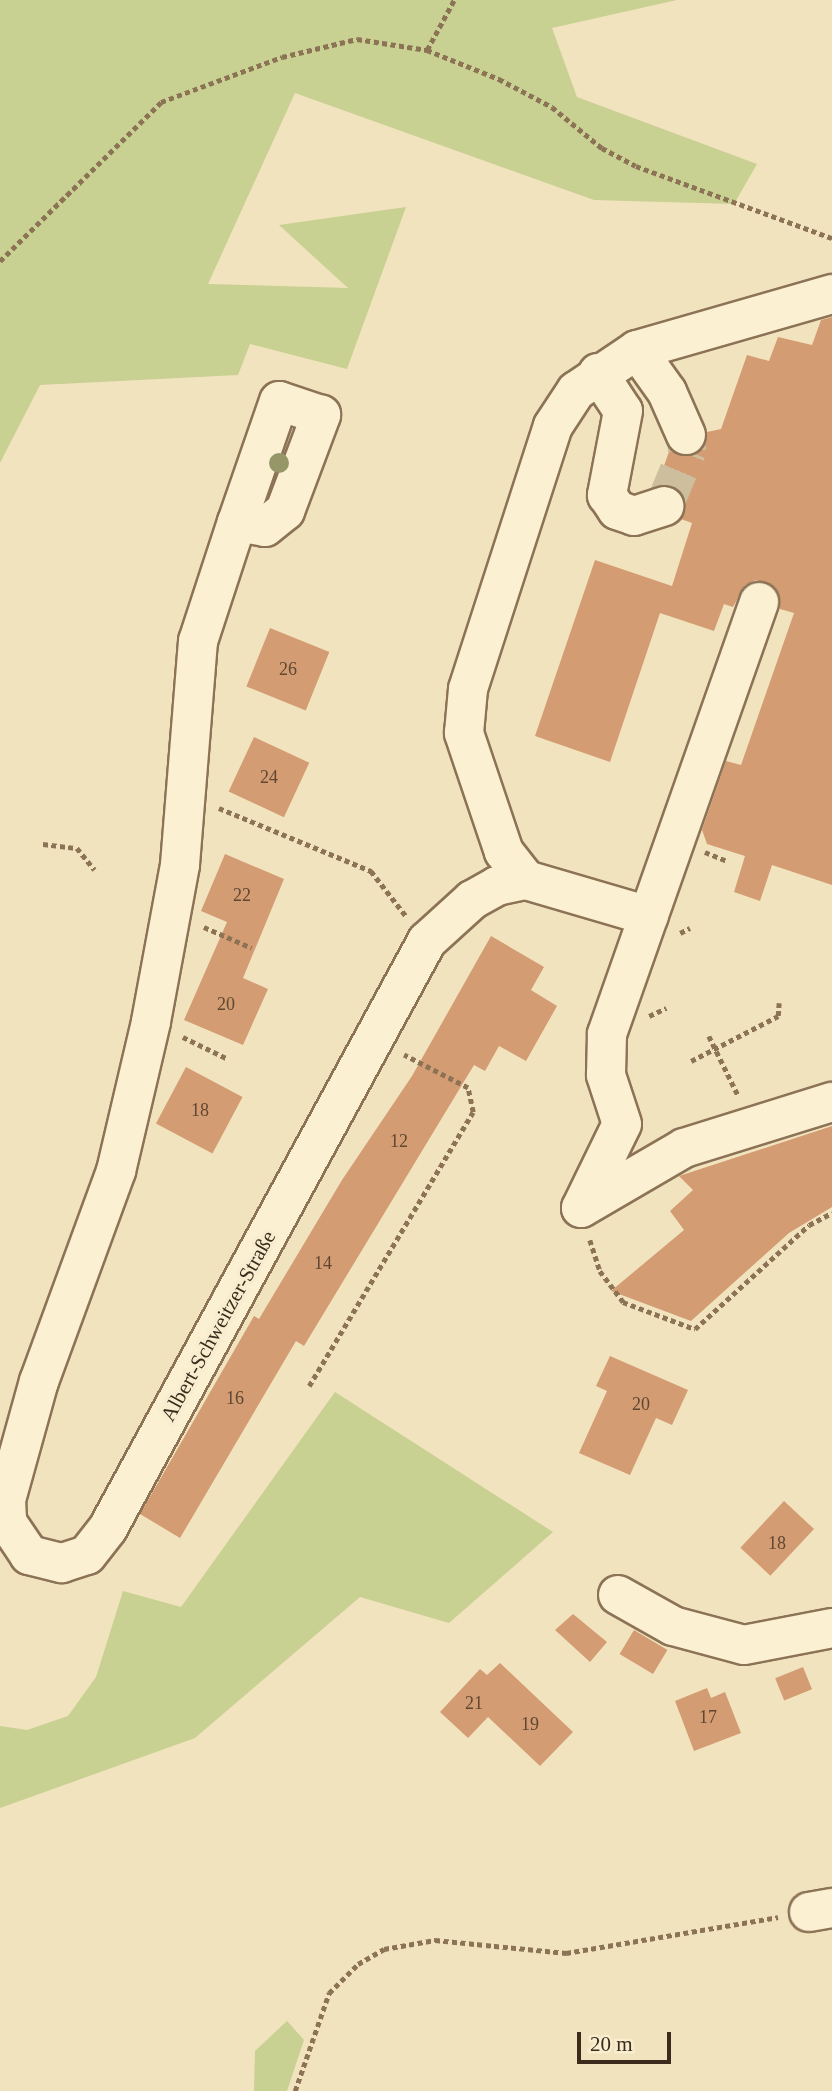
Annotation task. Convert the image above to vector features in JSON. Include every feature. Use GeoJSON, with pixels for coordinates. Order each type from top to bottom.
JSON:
{"type":"FeatureCollection","features":[{"type":"Feature","properties":{"kind":"street"},"geometry":{"type":"LineString","coordinates":[[649,916],[526,880],[504,852],[473,766],[464,733],[468,689],[553,426],[576,391],[598,373],[637,350],[832,294]]}},
{"type":"Feature","properties":{"kind":"street"},"geometry":{"type":"LineString","coordinates":[[637,350],[667,392],[686,435]]}},
{"type":"Feature","properties":{"kind":"street"},"geometry":{"type":"LineString","coordinates":[[598,373],[623,411],[607,495],[617,510],[634,516],[664,506]]}},
{"type":"Feature","properties":{"kind":"street","name":"Albert-Schweitzer-Straße"},"geometry":{"type":"LineString","coordinates":[[237,522],[198,641],[186,800],[172,913],[151,1022],[116,1171],[39,1381],[6,1500],[7,1522],[29,1555],[46,1561],[88,1555],[108,1528],[427,941],[472,900],[497,886],[526,880]]}},
{"type":"Feature","properties":{"kind":"street"},"geometry":{"type":"LineString","coordinates":[[581,1208],[622,1124],[606,1075],[607,1034],[759,602]]}},
{"type":"Feature","properties":{"kind":"street"},"geometry":{"type":"LineString","coordinates":[[581,1208],[684,1149],[832,1102]]}},
{"type":"Feature","properties":{"kind":"street"},"geometry":{"type":"LineString","coordinates":[[618,1595],[673,1626],[744,1645],[832,1628]]}},
{"type":"Feature","properties":{"kind":"path"},"geometry":{"type":"LineString","coordinates":[[427,50],[454,0]]}},
{"type":"Feature","properties":{"kind":"path"},"geometry":{"type":"LineString","coordinates":[[0,261],[161,102],[282,57],[357,39],[427,50],[552,107],[602,148],[636,166],[832,238]]}},
{"type":"Feature","properties":{"kind":"path"},"geometry":{"type":"LineString","coordinates":[[186,800],[215,806],[370,871],[427,941]]}},
{"type":"Feature","properties":{"kind":"path"},"geometry":{"type":"LineString","coordinates":[[43,844],[77,848],[95,870]]}},
{"type":"Feature","properties":{"kind":"path"},"geometry":{"type":"LineString","coordinates":[[172,913],[252,947]]}},
{"type":"Feature","properties":{"kind":"path"},"geometry":{"type":"LineString","coordinates":[[691,1061],[778,1016],[779,1003]]}},
{"type":"Feature","properties":{"kind":"path"},"geometry":{"type":"LineString","coordinates":[[151,1022],[226,1058]]}},
{"type":"Feature","properties":{"kind":"path"},"geometry":{"type":"LineString","coordinates":[[709,1036],[754,1127]]}},
{"type":"Feature","properties":{"kind":"path"},"geometry":{"type":"LineString","coordinates":[[309,1386],[473,1112],[468,1088],[375,1040]]}},
{"type":"Feature","properties":{"kind":"path"},"geometry":{"type":"LineString","coordinates":[[581,1208],[600,1271],[623,1302],[695,1329],[809,1225],[832,1213]]}},
{"type":"Feature","properties":{"kind":"path"},"geometry":{"type":"LineString","coordinates":[[295,2091],[329,1993],[358,1964],[384,1949],[435,1940],[566,1953],[820,1910]]}},
{"type":"Feature","properties":{"kind":"green space"},"geometry":{"type":"Polygon","coordinates":[[[0,0],[677,0],[552,28],[577,97],[757,164],[734,204],[594,200],[295,93],[208,284],[348,288],[279,225],[406,207],[347,369],[250,344],[238,375],[40,385],[0,463],[0,0]]]}},
{"type":"Feature","properties":{"kind":"green space"},"geometry":{"type":"Polygon","coordinates":[[[335,1392],[553,1532],[449,1623],[360,1597],[195,1738],[0,1808],[0,1726],[27,1730],[68,1716],[96,1677],[123,1591],[181,1607],[335,1392]]]}},
{"type":"Feature","properties":{"kind":"green space"},"geometry":{"type":"Polygon","coordinates":[[[287,2021],[304,2040],[287,2091],[254,2091],[255,2051],[287,2021]]]}},
{"type":"Feature","properties":{"kind":"building"},"geometry":{"type":"Polygon","coordinates":[[[832,317],[832,885],[772,865],[760,901],[734,892],[745,856],[707,844],[702,830],[726,761],[741,765],[794,613],[780,609],[775,587],[756,580],[745,585],[733,607],[724,604],[714,631],[660,613],[610,762],[535,736],[595,560],[672,586],[692,523],[681,519],[685,500],[679,490],[657,485],[670,449],[694,455],[704,447],[707,432],[721,429],[747,355],[769,361],[778,337],[812,345],[821,320],[832,317]]]}},
{"type":"Feature","properties":{"kind":"building"},"geometry":{"type":"Polygon","coordinates":[[[270,628],[329,652],[306,710],[246,686],[270,628]]]}},
{"type":"Feature","properties":{"kind":"building"},"geometry":{"type":"Polygon","coordinates":[[[254,737],[309,763],[284,817],[229,791],[254,737]]]}},
{"type":"Feature","properties":{"kind":"building"},"geometry":{"type":"Polygon","coordinates":[[[225,854],[284,879],[243,978],[268,989],[243,1045],[184,1020],[227,922],[201,911],[225,854]]]}},
{"type":"Feature","properties":{"kind":"building"},"geometry":{"type":"Polygon","coordinates":[[[491,936],[544,967],[531,990],[557,1006],[526,1061],[499,1046],[485,1071],[474,1065],[304,1346],[296,1341],[180,1538],[140,1514],[254,1316],[259,1319],[342,1180],[412,1076],[491,936]]]}},
{"type":"Feature","properties":{"kind":"building"},"geometry":{"type":"Polygon","coordinates":[[[186,1067],[243,1097],[212,1154],[156,1124],[186,1067]]]}},
{"type":"Feature","properties":{"kind":"building"},"geometry":{"type":"Polygon","coordinates":[[[832,1126],[832,1207],[789,1233],[691,1321],[611,1291],[684,1230],[670,1211],[693,1190],[679,1176],[832,1126]]]}},
{"type":"Feature","properties":{"kind":"building"},"geometry":{"type":"Polygon","coordinates":[[[610,1356],[688,1390],[672,1425],[656,1418],[630,1475],[579,1453],[607,1391],[596,1386],[610,1356]]]}},
{"type":"Feature","properties":{"kind":"building"},"geometry":{"type":"Polygon","coordinates":[[[784,1501],[814,1529],[770,1576],[740,1548],[784,1501]]]}},
{"type":"Feature","properties":{"kind":"building"},"geometry":{"type":"Polygon","coordinates":[[[573,1614],[607,1642],[590,1662],[555,1630],[573,1614]]]}},
{"type":"Feature","properties":{"kind":"building"},"geometry":{"type":"Polygon","coordinates":[[[634,1630],[667,1650],[653,1674],[620,1654],[634,1630]]]}},
{"type":"Feature","properties":{"kind":"building"},"geometry":{"type":"Polygon","coordinates":[[[500,1663],[573,1732],[540,1766],[488,1717],[468,1738],[440,1712],[480,1669],[487,1675],[500,1663]]]}},
{"type":"Feature","properties":{"kind":"building"},"geometry":{"type":"Polygon","coordinates":[[[803,1667],[812,1689],[784,1700],[775,1678],[803,1667]]]}},
{"type":"Feature","properties":{"kind":"building"},"geometry":{"type":"Polygon","coordinates":[[[707,1688],[711,1698],[725,1692],[741,1733],[694,1751],[675,1701],[707,1688]]]}},
{"type":"Feature","properties":{"kind":"tunnel"},"geometry":{"type":"LineString","coordinates":[[664,506],[687,451],[686,435]]}}]}
